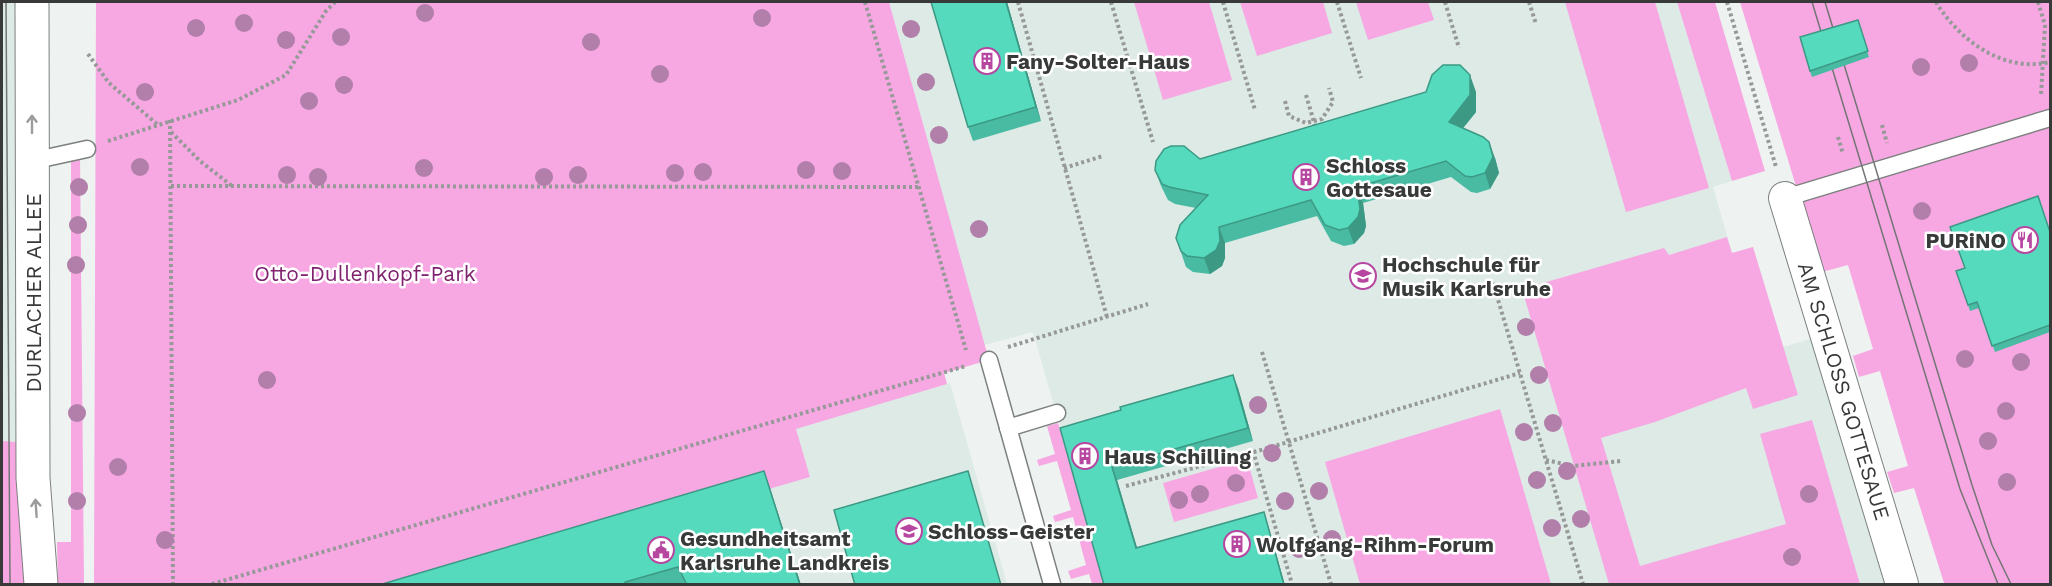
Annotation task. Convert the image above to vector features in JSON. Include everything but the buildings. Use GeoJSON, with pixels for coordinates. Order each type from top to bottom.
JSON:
{"type":"FeatureCollection","features":[{"type":"Feature","properties":{"kind":"street","name":"DURLACHER ALLEE"},"geometry":{"type":"LineString","coordinates":[[32,2],[33,478],[41,585]]}},
{"type":"Feature","properties":{"kind":"street","name":"AM SCHLOSS GOTTESAUE"},"geometry":{"type":"LineString","coordinates":[[1785,198],[1902,585]]}},
{"type":"Feature","properties":{"kind":"lane"},"geometry":{"type":"LineString","coordinates":[[1785,198],[2047,119]]}},
{"type":"Feature","properties":{"kind":"lane"},"geometry":{"type":"LineString","coordinates":[[32,161],[87,148]]}},
{"type":"Feature","properties":{"kind":"lane"},"geometry":{"type":"LineString","coordinates":[[989,360],[1052,585]]}},
{"type":"Feature","properties":{"kind":"lane"},"geometry":{"type":"LineString","coordinates":[[1008,428],[1057,413]]}},
{"type":"Feature","properties":{"kind":"path"},"geometry":{"type":"LineString","coordinates":[[87,148],[238,100],[286,75],[326,11],[335,2]]}},
{"type":"Feature","properties":{"kind":"path"},"geometry":{"type":"LineString","coordinates":[[866,2],[967,354]]}},
{"type":"Feature","properties":{"kind":"path"},"geometry":{"type":"LineString","coordinates":[[1018,2],[1107,317]]}},
{"type":"Feature","properties":{"kind":"path"},"geometry":{"type":"LineString","coordinates":[[1111,2],[1154,142]]}},
{"type":"Feature","properties":{"kind":"path"},"geometry":{"type":"LineString","coordinates":[[1223,2],[1256,110]]}},
{"type":"Feature","properties":{"kind":"path"},"geometry":{"type":"LineString","coordinates":[[1337,2],[1361,78]]}},
{"type":"Feature","properties":{"kind":"path"},"geometry":{"type":"LineString","coordinates":[[1445,2],[1459,48]]}},
{"type":"Feature","properties":{"kind":"path"},"geometry":{"type":"LineString","coordinates":[[1529,2],[1536,24]]}},
{"type":"Feature","properties":{"kind":"path"},"geometry":{"type":"LineString","coordinates":[[1727,2],[1777,168]]}},
{"type":"Feature","properties":{"kind":"path"},"geometry":{"type":"LineString","coordinates":[[1936,2],[1955,30],[1971,42],[2008,60],[2042,64],[2050,62]]}},
{"type":"Feature","properties":{"kind":"path"},"geometry":{"type":"LineString","coordinates":[[2038,2],[2045,25],[2042,64],[2047,119]]}},
{"type":"Feature","properties":{"kind":"path"},"geometry":{"type":"LineString","coordinates":[[88,54],[109,83],[158,124]]}},
{"type":"Feature","properties":{"kind":"path"},"geometry":{"type":"LineString","coordinates":[[1285,101],[1289,116],[1306,123],[1322,119],[1333,102],[1329,88]]}},
{"type":"Feature","properties":{"kind":"path"},"geometry":{"type":"LineString","coordinates":[[1306,95],[1317,131]]}},
{"type":"Feature","properties":{"kind":"path"},"geometry":{"type":"LineString","coordinates":[[170,120],[173,585]]}},
{"type":"Feature","properties":{"kind":"path"},"geometry":{"type":"LineString","coordinates":[[171,132],[200,161],[232,186]]}},
{"type":"Feature","properties":{"kind":"path"},"geometry":{"type":"LineString","coordinates":[[1064,168],[1103,156]]}},
{"type":"Feature","properties":{"kind":"path"},"geometry":{"type":"LineString","coordinates":[[171,186],[919,187]]}},
{"type":"Feature","properties":{"kind":"path"},"geometry":{"type":"LineString","coordinates":[[1493,283],[1583,585]]}},
{"type":"Feature","properties":{"kind":"path"},"geometry":{"type":"LineString","coordinates":[[1035,338],[1148,304]]}},
{"type":"Feature","properties":{"kind":"path"},"geometry":{"type":"LineString","coordinates":[[1262,352],[1331,585]]}},
{"type":"Feature","properties":{"kind":"path"},"geometry":{"type":"LineString","coordinates":[[212,585],[970,365]]}},
{"type":"Feature","properties":{"kind":"path"},"geometry":{"type":"LineString","coordinates":[[1126,486],[1288,442],[1521,373]]}},
{"type":"Feature","properties":{"kind":"path"},"geometry":{"type":"LineString","coordinates":[[1253,451],[1292,585]]}},
{"type":"Feature","properties":{"kind":"path"},"geometry":{"type":"LineString","coordinates":[[1546,460],[1573,465],[1622,461]]}},
{"type":"Feature","properties":{"kind":"shaded area"},"geometry":{"type":"Polygon","coordinates":[[[2,2],[16,2],[16,442],[2,441],[2,2]]]}},
{"type":"Feature","properties":{"kind":"shaded area","name":"Hochschule für Musik Karlsruhe"},"geometry":{"type":"Polygon","coordinates":[[[889,2],[1677,2],[1732,181],[1713,187],[1732,253],[1753,247],[1783,347],[1817,337],[1889,584],[1105,584],[1033,332],[984,345],[889,2]]]}},
{"type":"Feature","properties":{"kind":"shaded area"},"geometry":{"type":"Polygon","coordinates":[[[950,383],[1007,584],[266,584],[950,383]]]}},
{"type":"Feature","properties":{"kind":"green space","name":"Otto-Dullenkopf-Park"},"geometry":{"type":"Polygon","coordinates":[[[96,2],[889,2],[989,360],[944,373],[947,384],[796,429],[810,477],[446,584],[94,584],[96,2]]]}},
{"type":"Feature","properties":{"kind":"green space"},"geometry":{"type":"Polygon","coordinates":[[[1134,2],[1209,2],[1232,80],[1163,100],[1134,2]]]}},
{"type":"Feature","properties":{"kind":"green space"},"geometry":{"type":"Polygon","coordinates":[[[1240,2],[1323,2],[1332,33],[1257,56],[1240,2]]]}},
{"type":"Feature","properties":{"kind":"green space"},"geometry":{"type":"Polygon","coordinates":[[[1356,2],[1428,2],[1434,20],[1368,40],[1356,2]]]}},
{"type":"Feature","properties":{"kind":"green space"},"geometry":{"type":"Polygon","coordinates":[[[1565,2],[1655,2],[1709,188],[1626,212],[1565,2]]]}},
{"type":"Feature","properties":{"kind":"green space"},"geometry":{"type":"Polygon","coordinates":[[[1677,2],[1715,2],[1765,171],[1732,181],[1677,2]]]}},
{"type":"Feature","properties":{"kind":"green space"},"geometry":{"type":"Polygon","coordinates":[[[1740,2],[2050,2],[2050,584],[1941,584],[1944,583],[1914,488],[1894,493],[1887,472],[1908,466],[1880,371],[1859,377],[1853,356],[1873,349],[1848,265],[1822,272],[1740,2]]]}},
{"type":"Feature","properties":{"kind":"green space"},"geometry":{"type":"Polygon","coordinates":[[[17,122],[33,584],[2,584],[2,441],[16,442],[17,122]]]}},
{"type":"Feature","properties":{"kind":"green space"},"geometry":{"type":"Polygon","coordinates":[[[71,157],[80,158],[84,584],[58,584],[57,542],[71,542],[71,157]]]}},
{"type":"Feature","properties":{"kind":"green space"},"geometry":{"type":"Polygon","coordinates":[[[1727,237],[1732,253],[1753,247],[1798,395],[1753,409],[1746,388],[1655,422],[1601,438],[1640,566],[1786,524],[1760,434],[1812,420],[1860,584],[1609,584],[1522,289],[1664,248],[1669,255],[1727,237]]]}},
{"type":"Feature","properties":{"kind":"green space"},"geometry":{"type":"Polygon","coordinates":[[[1500,409],[1551,584],[1360,584],[1325,462],[1500,409]]]}},
{"type":"Feature","properties":{"kind":"green space"},"geometry":{"type":"Polygon","coordinates":[[[1058,423],[1105,584],[1092,584],[1089,574],[1071,579],[1068,571],[1086,565],[1073,517],[1055,522],[1053,516],[1071,510],[1057,461],[1039,466],[1037,460],[1055,454],[1047,426],[1058,423]]]}},
{"type":"Feature","properties":{"kind":"green space"},"geometry":{"type":"Polygon","coordinates":[[[1247,459],[1258,498],[1174,522],[1163,483],[1247,459]]]}},
{"type":"Feature","properties":{"kind":"tram line"},"geometry":{"type":"LineString","coordinates":[[6,2],[10,584]]}},
{"type":"Feature","properties":{"kind":"tram line"},"geometry":{"type":"LineString","coordinates":[[1812,2],[1960,489],[1998,584]]}},
{"type":"Feature","properties":{"kind":"tram line"},"geometry":{"type":"LineString","coordinates":[[1825,2],[1972,485],[1992,545],[2011,584]]}},
{"type":"Feature","properties":{"kind":"place","name":"Fany-Solter-Haus"},"geometry":{"type":"Point","coordinates":[987,61]}},
{"type":"Feature","properties":{"kind":"place","name":"Schloss Gottesaue"},"geometry":{"type":"Point","coordinates":[1306,177]}},
{"type":"Feature","properties":{"kind":"place","name":"PURiNO"},"geometry":{"type":"Point","coordinates":[2025,240]}},
{"type":"Feature","properties":{"kind":"place","name":"Hochschule für Musik Karlsruhe"},"geometry":{"type":"Point","coordinates":[1363,276]}},
{"type":"Feature","properties":{"kind":"place","name":"Haus Schilling"},"geometry":{"type":"Point","coordinates":[1085,456]}},
{"type":"Feature","properties":{"kind":"place","name":"Schloss-Geister"},"geometry":{"type":"Point","coordinates":[909,531]}},
{"type":"Feature","properties":{"kind":"place","name":"Wolfgang-Rihm-Forum"},"geometry":{"type":"Point","coordinates":[1237,544]}},
{"type":"Feature","properties":{"kind":"place","name":"Gesundheitsamt Karlsruhe Landkreis"},"geometry":{"type":"Point","coordinates":[661,550]}}]}
